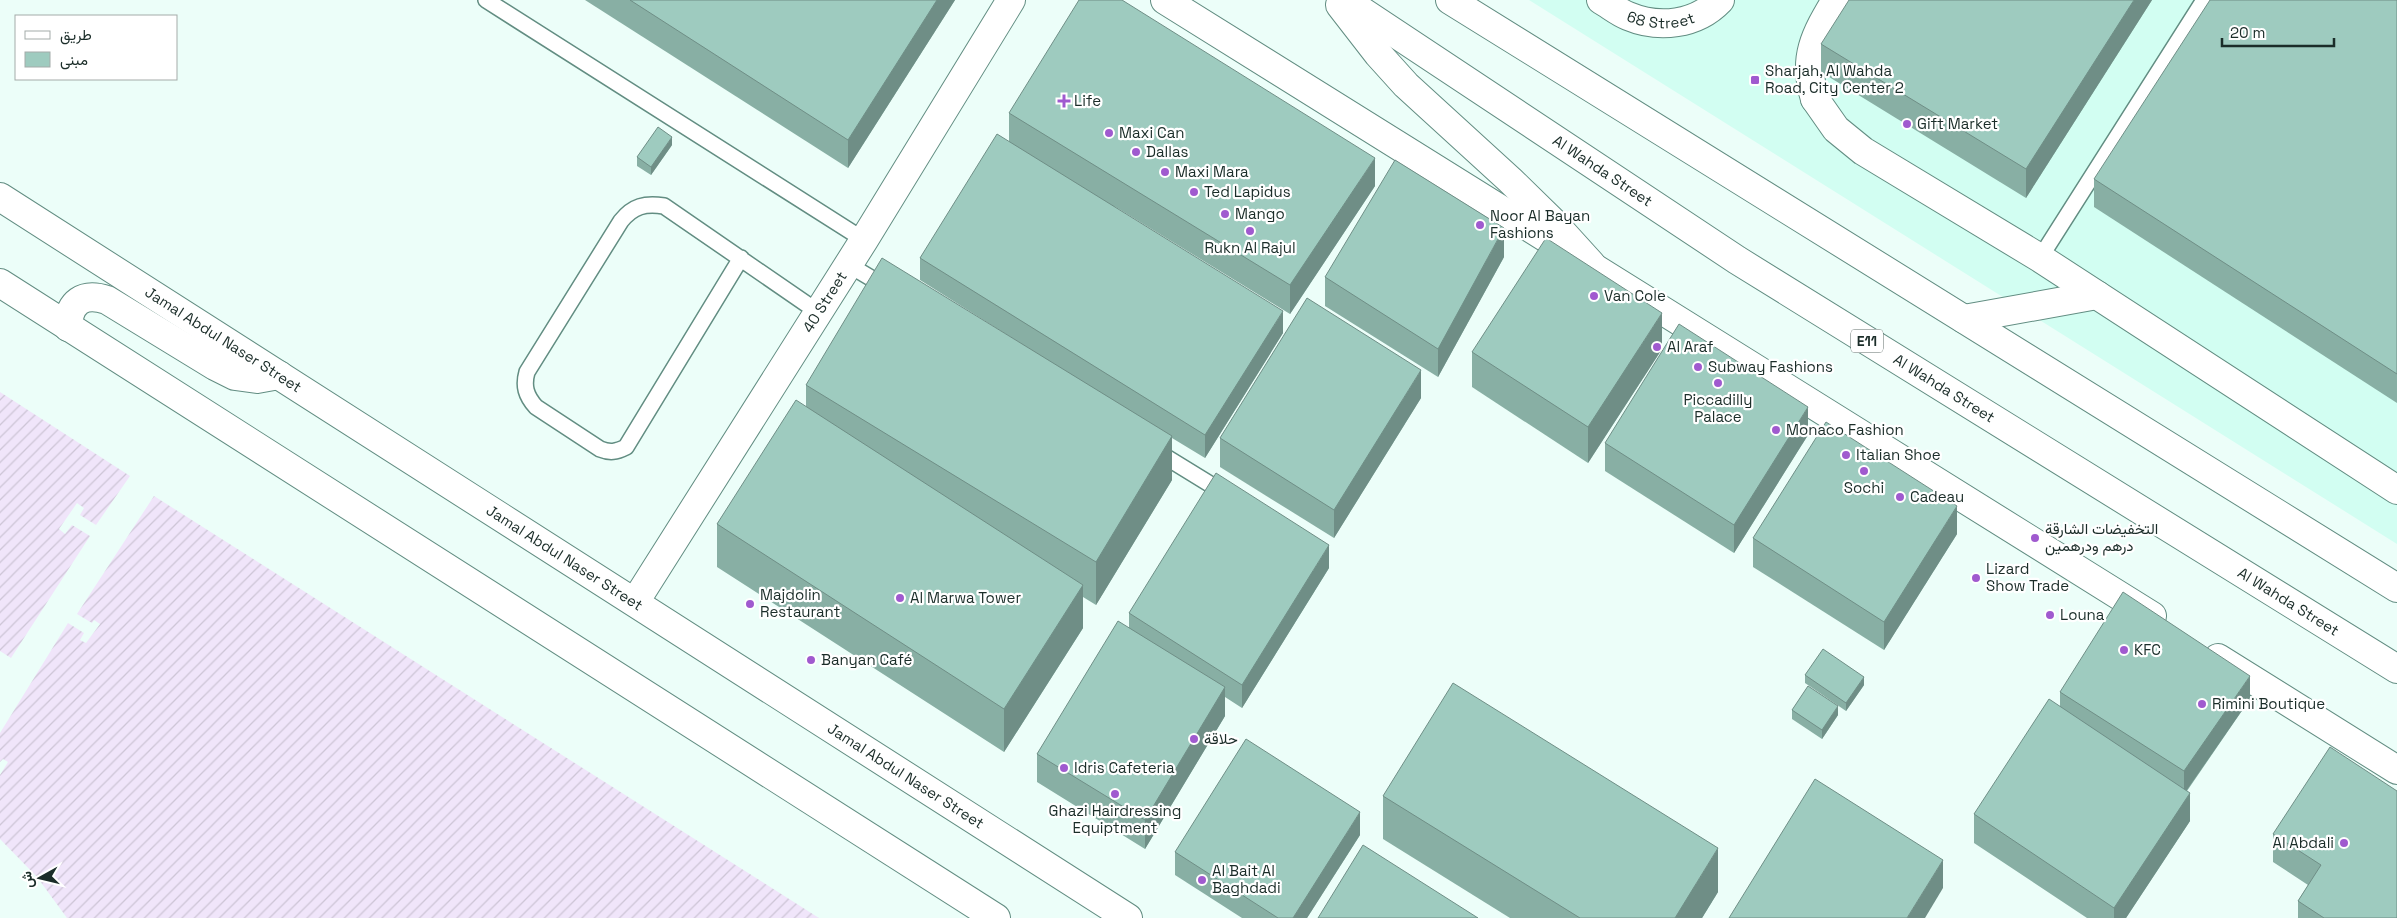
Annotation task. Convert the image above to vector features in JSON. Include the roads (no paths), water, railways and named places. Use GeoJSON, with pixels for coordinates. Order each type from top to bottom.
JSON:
{"type":"FeatureCollection","features":[{"type":"Feature","properties":{"kind":"main road","name":"40 Street"},"geometry":{"type":"LineString","coordinates":[[634,602],[849,265],[1011,0]]}},
{"type":"Feature","properties":{"kind":"main road"},"geometry":{"type":"LineString","coordinates":[[1165,0],[2172,628]]}},
{"type":"Feature","properties":{"kind":"main road"},"geometry":{"type":"LineString","coordinates":[[1336,0],[1378,54],[1406,85],[1510,180],[1552,221],[1591,264]]}},
{"type":"Feature","properties":{"kind":"main road","name":"Al Wahda Street"},"geometry":{"type":"LineString","coordinates":[[1345,0],[1737,260],[2397,669]]}},
{"type":"Feature","properties":{"kind":"main road"},"geometry":{"type":"LineString","coordinates":[[1450,0],[2397,588]]}},
{"type":"Feature","properties":{"kind":"main road","name":"68 Street"},"geometry":{"type":"LineString","coordinates":[[1601,0],[1626,16],[1648,23],[1671,24],[1694,18],[1720,0]]}},
{"type":"Feature","properties":{"kind":"main road"},"geometry":{"type":"LineString","coordinates":[[1836,0],[1822,22],[1810,55],[1809,70],[1815,99],[1836,129],[1863,151],[2040,258],[2392,482]]}},
{"type":"Feature","properties":{"kind":"main road","name":"Jamal Abdul Naser Street"},"geometry":{"type":"LineString","coordinates":[[0,197],[1128,918]]}},
{"type":"Feature","properties":{"kind":"main road"},"geometry":{"type":"LineString","coordinates":[[0,283],[996,918]]}},
{"type":"Feature","properties":{"kind":"main road"},"geometry":{"type":"LineString","coordinates":[[1964,319],[2097,295]]}},
{"type":"Feature","properties":{"kind":"main road"},"geometry":{"type":"LineString","coordinates":[[68,327],[68,315],[74,304],[84,298],[96,296],[107,300],[215,366],[235,376],[257,379],[280,375]]}},
{"type":"Feature","properties":{"kind":"main road"},"geometry":{"type":"LineString","coordinates":[[2197,644],[2397,770]]}},
{"type":"Feature","properties":{"kind":"lane"},"geometry":{"type":"LineString","coordinates":[[486,0],[864,240]]}},
{"type":"Feature","properties":{"kind":"lane"},"geometry":{"type":"LineString","coordinates":[[2040,258],[2204,0]]}},
{"type":"Feature","properties":{"kind":"lane"},"geometry":{"type":"LineString","coordinates":[[741,258],[626,448],[618,452],[608,452],[600,449],[536,407],[530,400],[524,381],[527,372],[629,212],[640,206],[652,204],[664,206],[741,258],[818,312]]}},
{"type":"Feature","properties":{"kind":"lane"},"geometry":{"type":"LineString","coordinates":[[849,265],[899,296]]}},
{"type":"Feature","properties":{"kind":"lane"},"geometry":{"type":"LineString","coordinates":[[1144,444],[1236,500]]}},
{"type":"Feature","properties":{"kind":"place","name":"Sharjah, Al Wahda Road, City Center 2"},"geometry":{"type":"Point","coordinates":[1755,80]}},
{"type":"Feature","properties":{"kind":"place","name":"Life"},"geometry":{"type":"Point","coordinates":[1064,101]}},
{"type":"Feature","properties":{"kind":"place","name":"Gift Market"},"geometry":{"type":"Point","coordinates":[1907,124]}},
{"type":"Feature","properties":{"kind":"place","name":"Maxi Can"},"geometry":{"type":"Point","coordinates":[1109,133]}},
{"type":"Feature","properties":{"kind":"place","name":"Dallas"},"geometry":{"type":"Point","coordinates":[1136,152]}},
{"type":"Feature","properties":{"kind":"place","name":"Maxi Mara"},"geometry":{"type":"Point","coordinates":[1165,172]}},
{"type":"Feature","properties":{"kind":"place","name":"Ted Lapidus"},"geometry":{"type":"Point","coordinates":[1194,192]}},
{"type":"Feature","properties":{"kind":"place","name":"Mango"},"geometry":{"type":"Point","coordinates":[1225,214]}},
{"type":"Feature","properties":{"kind":"place","name":"Noor Al Bayan Fashions"},"geometry":{"type":"Point","coordinates":[1480,225]}},
{"type":"Feature","properties":{"kind":"place","name":"Rukn Al Rajul"},"geometry":{"type":"Point","coordinates":[1250,231]}},
{"type":"Feature","properties":{"kind":"place","name":"Van Cole"},"geometry":{"type":"Point","coordinates":[1594,296]}},
{"type":"Feature","properties":{"kind":"place","name":"Al Araf"},"geometry":{"type":"Point","coordinates":[1657,347]}},
{"type":"Feature","properties":{"kind":"place","name":"Subway Fashions"},"geometry":{"type":"Point","coordinates":[1698,367]}},
{"type":"Feature","properties":{"kind":"place","name":"Piccadilly Palace"},"geometry":{"type":"Point","coordinates":[1718,383]}},
{"type":"Feature","properties":{"kind":"place","name":"Monaco Fashion"},"geometry":{"type":"Point","coordinates":[1776,430]}},
{"type":"Feature","properties":{"kind":"place","name":"Italian Shoe"},"geometry":{"type":"Point","coordinates":[1846,455]}},
{"type":"Feature","properties":{"kind":"place","name":"Sochi"},"geometry":{"type":"Point","coordinates":[1864,471]}},
{"type":"Feature","properties":{"kind":"place","name":"Cadeau"},"geometry":{"type":"Point","coordinates":[1900,497]}},
{"type":"Feature","properties":{"kind":"place","name":"التخفيضات الشارقة درهم ودرهمين"},"geometry":{"type":"Point","coordinates":[2035,538]}},
{"type":"Feature","properties":{"kind":"place","name":"Lizard Show Trade"},"geometry":{"type":"Point","coordinates":[1976,578]}},
{"type":"Feature","properties":{"kind":"place","name":"Al Marwa Tower"},"geometry":{"type":"Point","coordinates":[900,598]}},
{"type":"Feature","properties":{"kind":"place","name":"Majdolin Restaurant"},"geometry":{"type":"Point","coordinates":[750,604]}},
{"type":"Feature","properties":{"kind":"place","name":"Louna"},"geometry":{"type":"Point","coordinates":[2050,615]}},
{"type":"Feature","properties":{"kind":"place","name":"KFC"},"geometry":{"type":"Point","coordinates":[2124,650]}},
{"type":"Feature","properties":{"kind":"place","name":"Banyan Café"},"geometry":{"type":"Point","coordinates":[811,660]}},
{"type":"Feature","properties":{"kind":"place","name":"Rimini Boutique"},"geometry":{"type":"Point","coordinates":[2202,704]}},
{"type":"Feature","properties":{"kind":"place","name":"حلاقة"},"geometry":{"type":"Point","coordinates":[1194,739]}},
{"type":"Feature","properties":{"kind":"place","name":"Idris Cafeteria"},"geometry":{"type":"Point","coordinates":[1064,768]}},
{"type":"Feature","properties":{"kind":"place","name":"Ghazi Hairdressing Equiptment"},"geometry":{"type":"Point","coordinates":[1115,794]}},
{"type":"Feature","properties":{"kind":"place","name":"Al Abdali"},"geometry":{"type":"Point","coordinates":[2344,843]}},
{"type":"Feature","properties":{"kind":"place","name":"Al Bait Al Baghdadi"},"geometry":{"type":"Point","coordinates":[1202,880]}}]}
